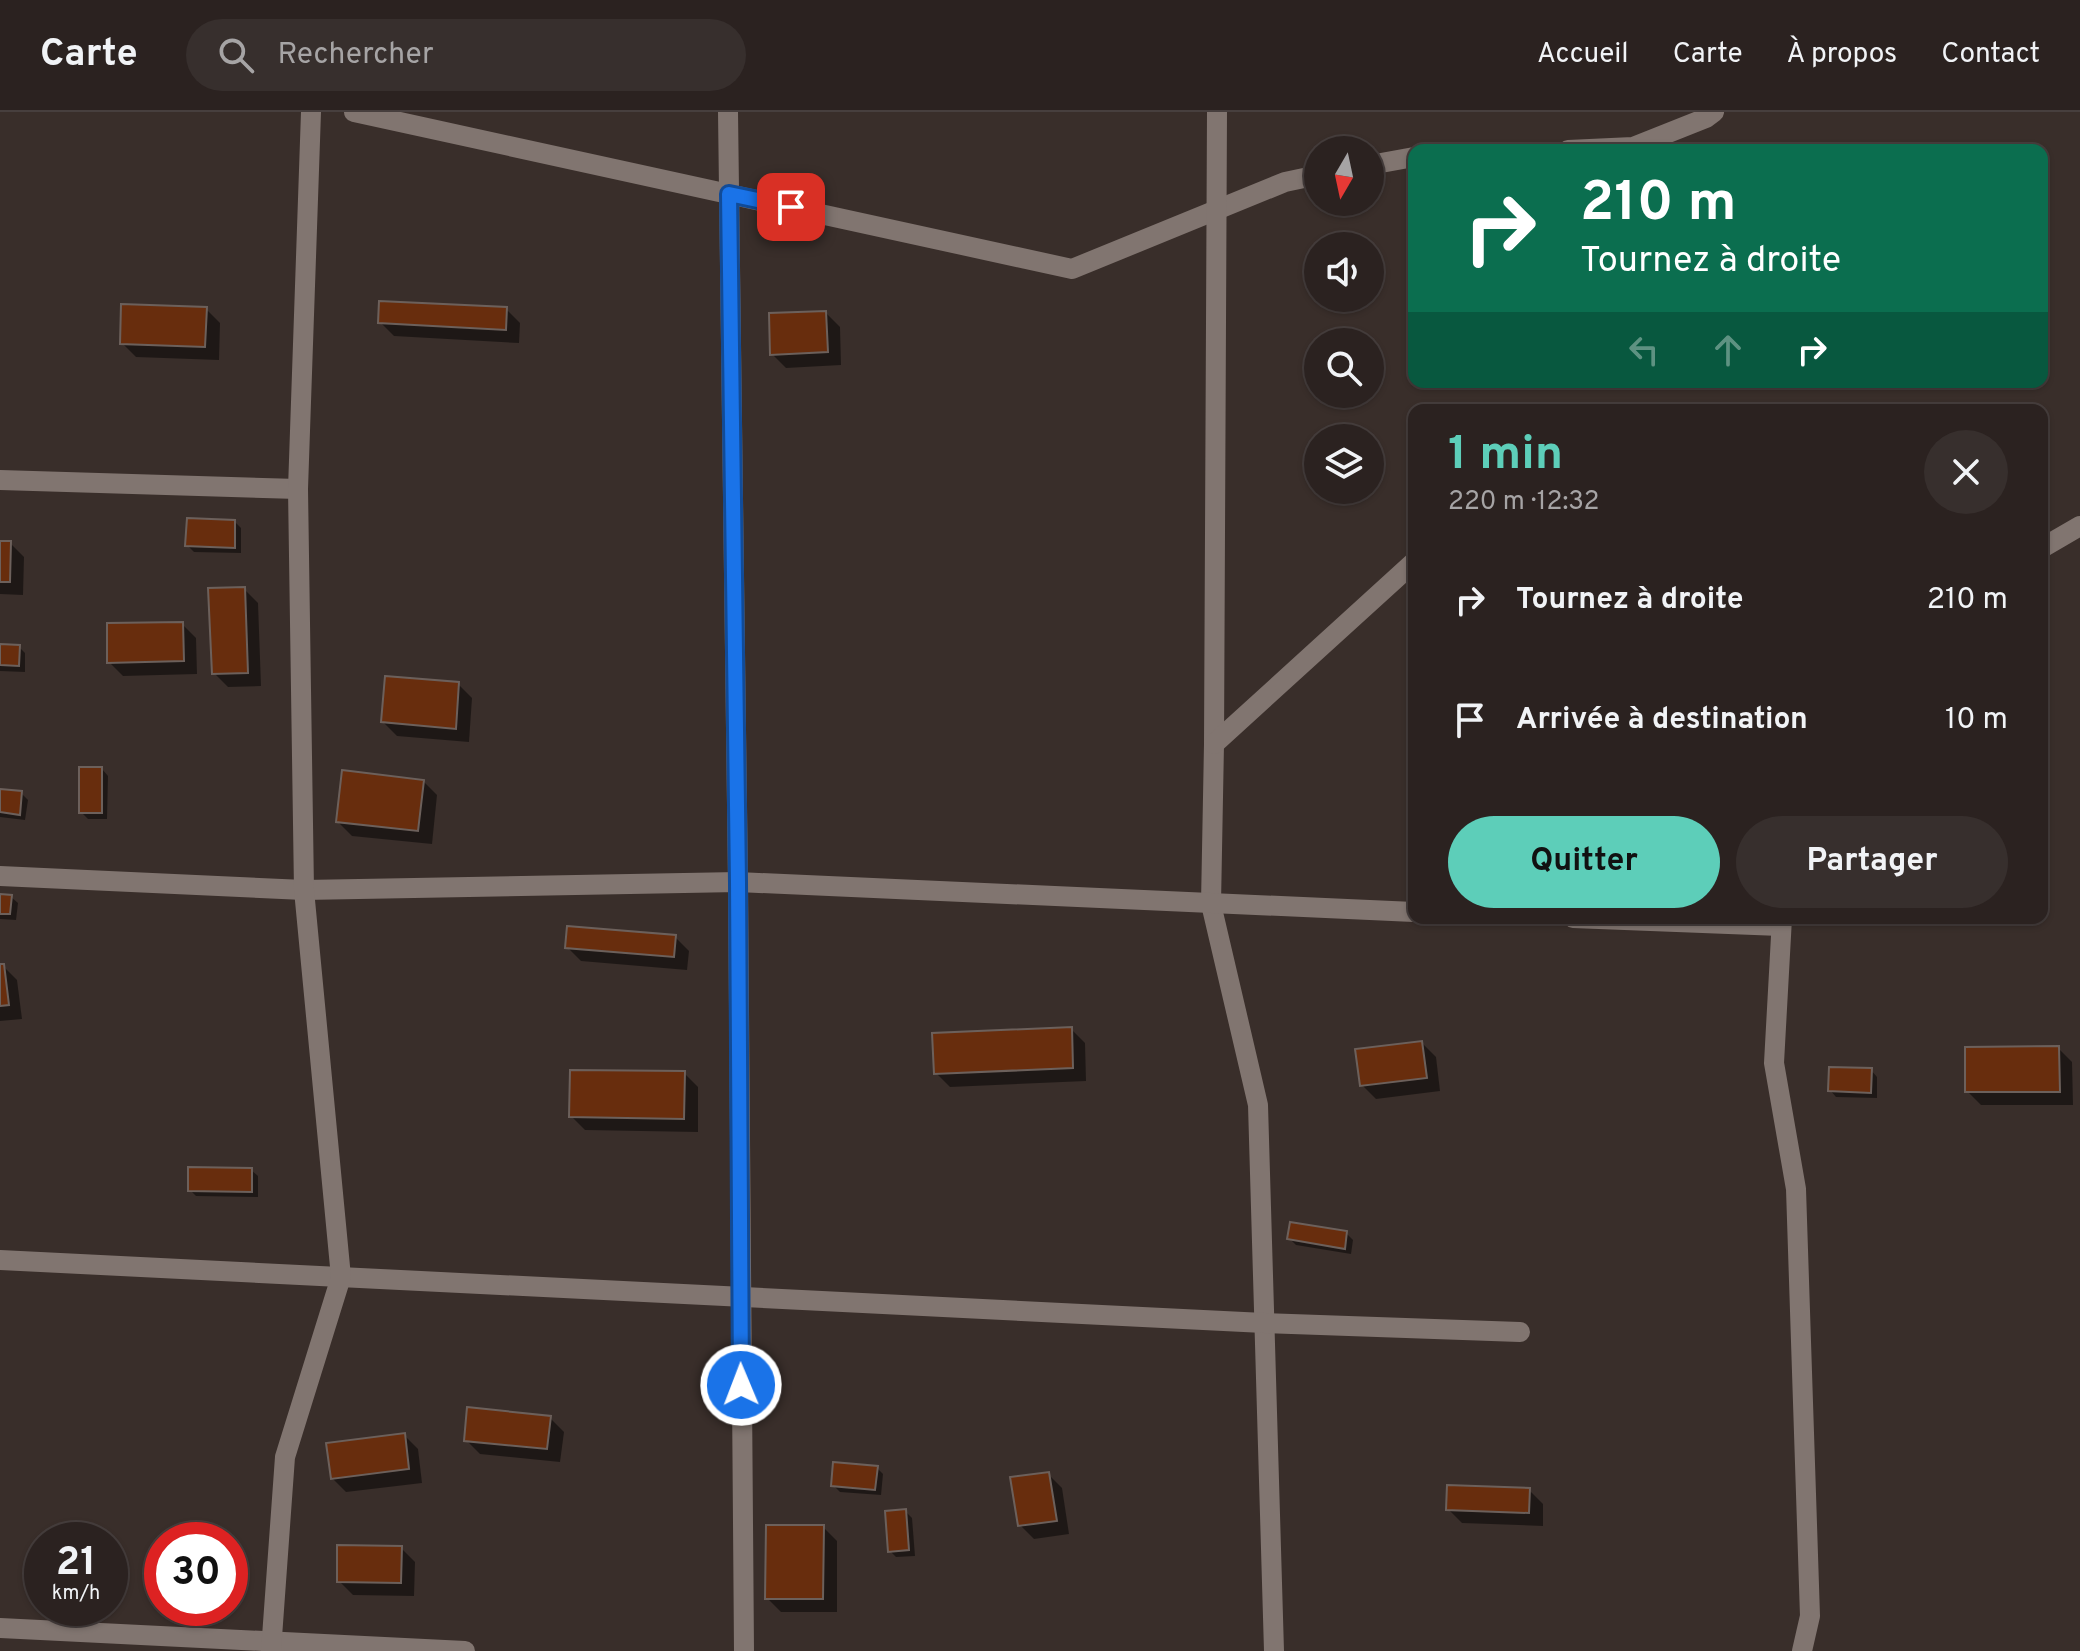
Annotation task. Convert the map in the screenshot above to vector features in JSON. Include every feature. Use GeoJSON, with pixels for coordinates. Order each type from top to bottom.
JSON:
{"type":"FeatureCollection","features":[{"type":"Feature","properties":{"kind":"street"},"geometry":{"type":"LineString","coordinates":[[271,1646],[285,1457],[341,1277],[304,890],[298,489],[311,112]]}},
{"type":"Feature","properties":{"kind":"street"},"geometry":{"type":"LineString","coordinates":[[354,112],[1072,269],[1285,182],[1304,178]]}},
{"type":"Feature","properties":{"kind":"street"},"geometry":{"type":"LineString","coordinates":[[728,112],[744,1651]]}},
{"type":"Feature","properties":{"kind":"street"},"geometry":{"type":"LineString","coordinates":[[1217,112],[1211,904],[1258,1105],[1274,1651]]}},
{"type":"Feature","properties":{"kind":"street"},"geometry":{"type":"LineString","coordinates":[[1641,144],[1714,112]]}},
{"type":"Feature","properties":{"kind":"street"},"geometry":{"type":"LineString","coordinates":[[1384,162],[1408,158]]}},
{"type":"Feature","properties":{"kind":"street"},"geometry":{"type":"LineString","coordinates":[[0,480],[298,489]]}},
{"type":"Feature","properties":{"kind":"street"},"geometry":{"type":"LineString","coordinates":[[2048,545],[2080,526]]}},
{"type":"Feature","properties":{"kind":"street"},"geometry":{"type":"LineString","coordinates":[[1214,744],[1408,567]]}},
{"type":"Feature","properties":{"kind":"street"},"geometry":{"type":"LineString","coordinates":[[0,876],[304,890],[738,882],[1408,912]]}},
{"type":"Feature","properties":{"kind":"street"},"geometry":{"type":"LineString","coordinates":[[1782,924],[1774,1063],[1796,1189],[1810,1616],[1802,1651]]}},
{"type":"Feature","properties":{"kind":"street"},"geometry":{"type":"LineString","coordinates":[[0,1260],[1264,1323],[1520,1332]]}},
{"type":"Feature","properties":{"kind":"street"},"geometry":{"type":"LineString","coordinates":[[0,1628],[271,1646],[465,1651]]}},
{"type":"Feature","properties":{"kind":"building"},"geometry":{"type":"Polygon","coordinates":[[[379,301],[507,307],[506,330],[378,323],[379,301]]]}},
{"type":"Feature","properties":{"kind":"building"},"geometry":{"type":"Polygon","coordinates":[[[121,304],[207,307],[205,347],[120,344],[121,304]]]}},
{"type":"Feature","properties":{"kind":"building"},"geometry":{"type":"Polygon","coordinates":[[[826,311],[828,352],[770,355],[769,313],[826,311]]]}},
{"type":"Feature","properties":{"kind":"building"},"geometry":{"type":"Polygon","coordinates":[[[187,518],[235,520],[235,548],[185,546],[187,518]]]}},
{"type":"Feature","properties":{"kind":"building"},"geometry":{"type":"Polygon","coordinates":[[[0,541],[11,541],[10,582],[0,582],[0,541]]]}},
{"type":"Feature","properties":{"kind":"building"},"geometry":{"type":"Polygon","coordinates":[[[245,587],[248,673],[212,674],[208,588],[245,587]]]}},
{"type":"Feature","properties":{"kind":"building"},"geometry":{"type":"Polygon","coordinates":[[[183,622],[184,661],[107,663],[107,623],[183,622]]]}},
{"type":"Feature","properties":{"kind":"building"},"geometry":{"type":"Polygon","coordinates":[[[0,644],[20,645],[19,666],[0,665],[0,644]]]}},
{"type":"Feature","properties":{"kind":"building"},"geometry":{"type":"Polygon","coordinates":[[[385,676],[459,682],[456,729],[381,722],[385,676]]]}},
{"type":"Feature","properties":{"kind":"building"},"geometry":{"type":"Polygon","coordinates":[[[79,767],[102,767],[102,813],[79,813],[79,767]]]}},
{"type":"Feature","properties":{"kind":"building"},"geometry":{"type":"Polygon","coordinates":[[[342,770],[424,780],[418,831],[336,822],[342,770]]]}},
{"type":"Feature","properties":{"kind":"building"},"geometry":{"type":"Polygon","coordinates":[[[0,789],[22,791],[20,815],[0,812],[0,789]]]}},
{"type":"Feature","properties":{"kind":"building"},"geometry":{"type":"Polygon","coordinates":[[[0,894],[12,895],[10,914],[0,914],[0,894]]]}},
{"type":"Feature","properties":{"kind":"building"},"geometry":{"type":"Polygon","coordinates":[[[567,926],[676,935],[674,957],[565,948],[567,926]]]}},
{"type":"Feature","properties":{"kind":"building"},"geometry":{"type":"Polygon","coordinates":[[[0,964],[4,964],[9,1005],[0,1006],[0,964]]]}},
{"type":"Feature","properties":{"kind":"building"},"geometry":{"type":"Polygon","coordinates":[[[1072,1027],[1073,1068],[934,1074],[932,1033],[1072,1027]]]}},
{"type":"Feature","properties":{"kind":"building"},"geometry":{"type":"Polygon","coordinates":[[[1422,1041],[1427,1078],[1360,1086],[1355,1049],[1422,1041]]]}},
{"type":"Feature","properties":{"kind":"building"},"geometry":{"type":"Polygon","coordinates":[[[2059,1046],[2060,1092],[1965,1092],[1965,1047],[2059,1046]]]}},
{"type":"Feature","properties":{"kind":"building"},"geometry":{"type":"Polygon","coordinates":[[[1829,1067],[1872,1068],[1871,1093],[1828,1091],[1829,1067]]]}},
{"type":"Feature","properties":{"kind":"building"},"geometry":{"type":"Polygon","coordinates":[[[570,1070],[685,1071],[684,1119],[569,1117],[570,1070]]]}},
{"type":"Feature","properties":{"kind":"building"},"geometry":{"type":"Polygon","coordinates":[[[188,1167],[252,1168],[252,1192],[188,1191],[188,1167]]]}},
{"type":"Feature","properties":{"kind":"building"},"geometry":{"type":"Polygon","coordinates":[[[1290,1222],[1347,1231],[1345,1249],[1287,1239],[1290,1222]]]}},
{"type":"Feature","properties":{"kind":"building"},"geometry":{"type":"Polygon","coordinates":[[[467,1407],[551,1416],[547,1449],[464,1441],[467,1407]]]}},
{"type":"Feature","properties":{"kind":"building"},"geometry":{"type":"Polygon","coordinates":[[[405,1433],[409,1469],[331,1479],[326,1443],[405,1433]]]}},
{"type":"Feature","properties":{"kind":"building"},"geometry":{"type":"Polygon","coordinates":[[[833,1462],[878,1466],[875,1490],[831,1486],[833,1462]]]}},
{"type":"Feature","properties":{"kind":"building"},"geometry":{"type":"Polygon","coordinates":[[[1049,1472],[1057,1521],[1018,1526],[1010,1477],[1049,1472]]]}},
{"type":"Feature","properties":{"kind":"building"},"geometry":{"type":"Polygon","coordinates":[[[1447,1485],[1530,1488],[1529,1513],[1446,1510],[1447,1485]]]}},
{"type":"Feature","properties":{"kind":"building"},"geometry":{"type":"Polygon","coordinates":[[[906,1509],[909,1550],[888,1552],[885,1511],[906,1509]]]}},
{"type":"Feature","properties":{"kind":"building"},"geometry":{"type":"Polygon","coordinates":[[[766,1525],[824,1525],[823,1599],[765,1599],[766,1525]]]}},
{"type":"Feature","properties":{"kind":"building"},"geometry":{"type":"Polygon","coordinates":[[[337,1545],[402,1546],[401,1583],[337,1582],[337,1545]]]}},
{"type":"Feature","properties":{"kind":"route"},"geometry":{"type":"LineString","coordinates":[[741,1385],[729,194],[791,207]]}}]}
